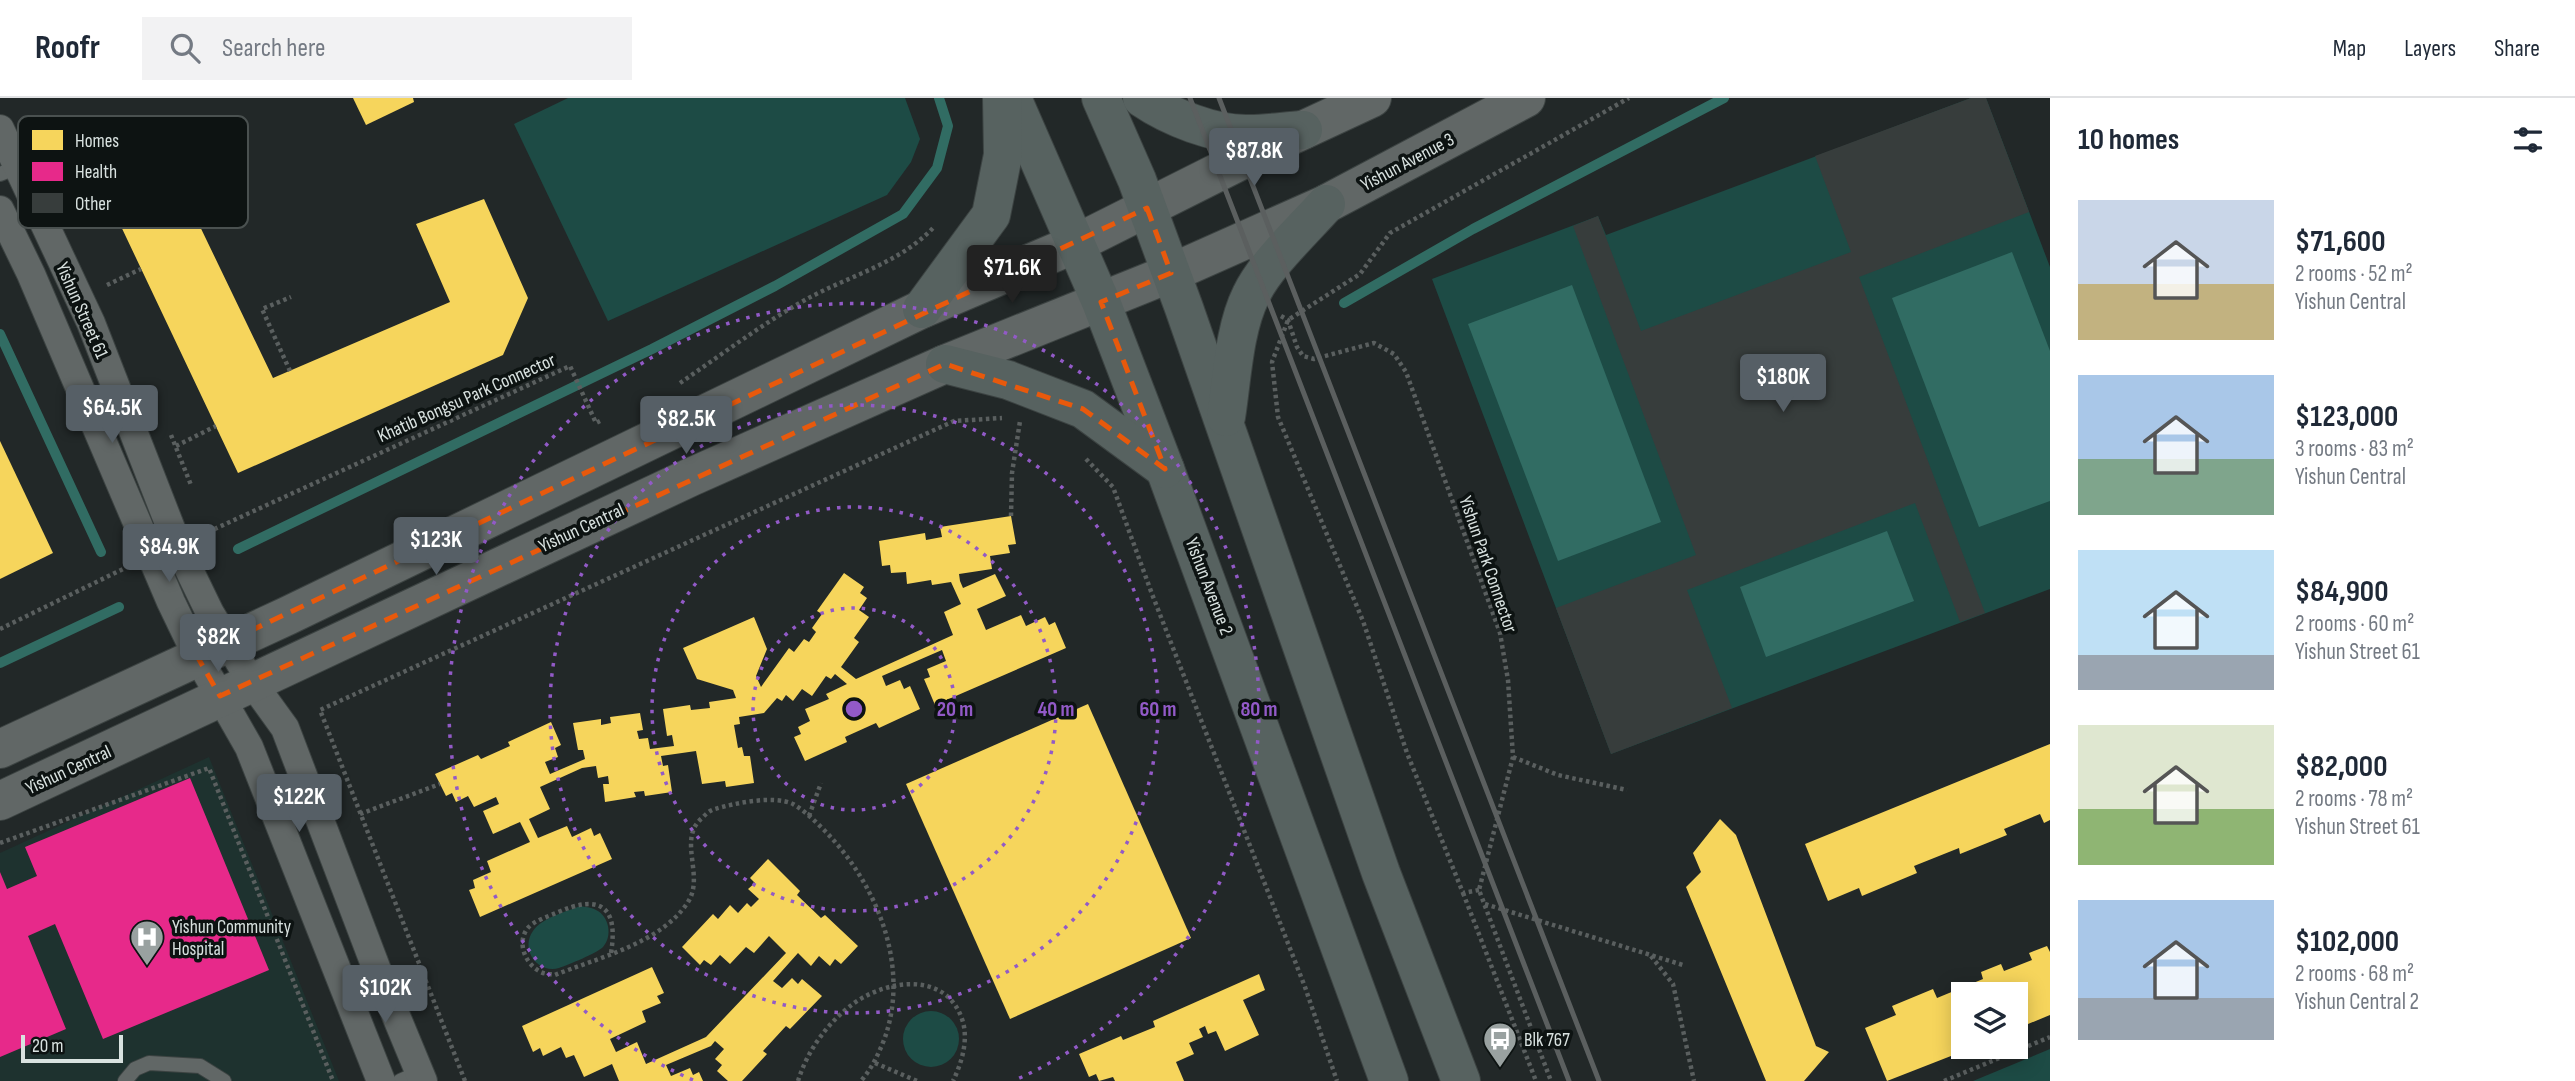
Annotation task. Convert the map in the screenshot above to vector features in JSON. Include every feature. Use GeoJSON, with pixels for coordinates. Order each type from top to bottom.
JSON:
{"type":"FeatureCollection","features":[{"type":"Feature","properties":{"kind":"main road"},"geometry":{"type":"LineString","coordinates":[[922,309],[991,215],[1003,155],[1002,98]]}},
{"type":"Feature","properties":{"kind":"main road","name":"Yishun Avenue 2"},"geometry":{"type":"LineString","coordinates":[[1012,98],[1101,302],[1165,468],[1389,1081]]}},
{"type":"Feature","properties":{"kind":"main road"},"geometry":{"type":"LineString","coordinates":[[1101,98],[1137,180],[1225,420],[1377,860],[1461,1081]]}},
{"type":"Feature","properties":{"kind":"main road"},"geometry":{"type":"LineString","coordinates":[[1142,98],[1161,111],[1192,124],[1246,134],[1303,130]]}},
{"type":"Feature","properties":{"kind":"main road"},"geometry":{"type":"LineString","coordinates":[[0,749],[336,592],[922,309],[1075,244],[1372,98]]}},
{"type":"Feature","properties":{"kind":"main road","name":"Yishun Avenue 3"},"geometry":{"type":"LineString","coordinates":[[1171,273],[1326,204],[1526,98]]}},
{"type":"Feature","properties":{"kind":"main road"},"geometry":{"type":"LineString","coordinates":[[1225,420],[1239,335],[1250,297],[1261,278],[1326,204]]}},
{"type":"Feature","properties":{"kind":"main road","name":"Yishun Central"},"geometry":{"type":"LineString","coordinates":[[0,801],[612,513],[945,364],[1171,273]]}},
{"type":"Feature","properties":{"kind":"main road"},"geometry":{"type":"LineString","coordinates":[[945,364],[1008,380],[1083,409],[1165,468]]}},
{"type":"Feature","properties":{"kind":"street","name":"Yishun Street 61"},"geometry":{"type":"LineString","coordinates":[[0,130],[9,171],[18,188]]}},
{"type":"Feature","properties":{"kind":"street","name":"Yishun Street 61"},"geometry":{"type":"LineString","coordinates":[[0,210],[167,556],[203,598],[212,649]]}},
{"type":"Feature","properties":{"kind":"street","name":"Yishun Street 61"},"geometry":{"type":"LineString","coordinates":[[40,228],[91,323],[167,556],[171,602],[212,649],[236,689]]}},
{"type":"Feature","properties":{"kind":"street"},"geometry":{"type":"LineString","coordinates":[[236,689],[285,728],[377,970],[414,1078]]}},
{"type":"Feature","properties":{"kind":"street"},"geometry":{"type":"LineString","coordinates":[[236,689],[249,747],[381,1081]]}},
{"type":"Feature","properties":{"kind":"lane"},"geometry":{"type":"LineString","coordinates":[[125,1081],[135,1069],[149,1063],[200,1066],[224,1081]]}},
{"type":"Feature","properties":{"kind":"lane"},"geometry":{"type":"LineString","coordinates":[[200,1066],[204,1081]]}},
{"type":"Feature","properties":{"kind":"path"},"geometry":{"type":"LineString","coordinates":[[1536,1081],[1407,753],[1363,621],[1278,417],[1272,362],[1288,320],[1360,274],[1390,233],[1629,98]]}},
{"type":"Feature","properties":{"kind":"path"},"geometry":{"type":"LineString","coordinates":[[673,388],[804,300],[903,253],[919,243],[939,222]]}},
{"type":"Feature","properties":{"kind":"path"},"geometry":{"type":"LineString","coordinates":[[97,289],[141,269]]}},
{"type":"Feature","properties":{"kind":"path"},"geometry":{"type":"LineString","coordinates":[[290,371],[262,309],[291,298]]}},
{"type":"Feature","properties":{"kind":"path","name":"Yishun Park Connector"},"geometry":{"type":"LineString","coordinates":[[1288,320],[1303,356],[1314,359],[1374,343],[1394,354],[1406,372],[1500,633],[1508,680],[1513,757],[1479,890]]}},
{"type":"Feature","properties":{"kind":"path","name":"Khatib Bongsu Park Connector"},"geometry":{"type":"LineString","coordinates":[[213,542],[207,531],[570,366],[596,423],[607,418]]}},
{"type":"Feature","properties":{"kind":"path"},"geometry":{"type":"LineString","coordinates":[[465,1081],[320,710],[954,421],[1002,418],[1030,423]]}},
{"type":"Feature","properties":{"kind":"path"},"geometry":{"type":"LineString","coordinates":[[1012,516],[1013,473],[1020,421]]}},
{"type":"Feature","properties":{"kind":"path"},"geometry":{"type":"LineString","coordinates":[[176,446],[216,426]]}},
{"type":"Feature","properties":{"kind":"path"},"geometry":{"type":"LineString","coordinates":[[1077,451],[1113,487],[1305,987],[1337,1081]]}},
{"type":"Feature","properties":{"kind":"path"},"geometry":{"type":"LineString","coordinates":[[0,629],[124,568]]}},
{"type":"Feature","properties":{"kind":"path"},"geometry":{"type":"LineString","coordinates":[[1513,757],[1558,775],[1627,790]]}},
{"type":"Feature","properties":{"kind":"path"},"geometry":{"type":"LineString","coordinates":[[0,843],[209,768],[333,1081]]}},
{"type":"Feature","properties":{"kind":"path"},"geometry":{"type":"LineString","coordinates":[[809,816],[821,783]]}},
{"type":"Feature","properties":{"kind":"path"},"geometry":{"type":"LineString","coordinates":[[360,814],[440,784]]}},
{"type":"Feature","properties":{"kind":"path"},"geometry":{"type":"LineString","coordinates":[[611,953],[612,922],[605,909],[593,902],[577,903],[538,921],[527,929],[521,946],[526,959],[539,971],[555,975],[611,953],[650,937],[666,926],[688,902],[695,880],[690,840],[695,824],[712,809],[774,799],[792,804],[809,816],[859,874],[878,911],[892,964],[893,1006],[875,1063],[861,1081]]}},
{"type":"Feature","properties":{"kind":"path"},"geometry":{"type":"LineString","coordinates":[[1463,893],[1479,890],[1551,1081]]}},
{"type":"Feature","properties":{"kind":"path"},"geometry":{"type":"LineString","coordinates":[[1484,904],[1683,965]]}},
{"type":"Feature","properties":{"kind":"path"},"geometry":{"type":"LineString","coordinates":[[1650,955],[1673,984],[1694,1081]]}},
{"type":"Feature","properties":{"kind":"path"},"geometry":{"type":"LineString","coordinates":[[798,1081],[803,1064],[816,1042],[850,1005],[893,985],[920,983],[949,995],[959,1010],[965,1044],[953,1081]]}},
{"type":"Feature","properties":{"kind":"path"},"geometry":{"type":"LineString","coordinates":[[1944,1081],[2050,1037]]}},
{"type":"Feature","properties":{"kind":"path"},"geometry":{"type":"LineString","coordinates":[[875,1063],[918,1081]]}},
{"type":"Feature","properties":{"kind":"highlighted area"},"geometry":{"type":"Polygon","coordinates":[[[1147,208],[1171,273],[1101,302],[1165,469],[1083,409],[945,364],[220,696],[197,656],[287,616],[1147,208]]]}},
{"type":"Feature","properties":{"kind":"shaded area"},"geometry":{"type":"Polygon","coordinates":[[[568,98],[905,98],[920,139],[911,162],[887,195],[608,321],[514,124],[568,98]]]}},
{"type":"Feature","properties":{"kind":"shaded area"},"geometry":{"type":"Polygon","coordinates":[[[1971,98],[1986,98],[2050,267],[2050,589],[1611,754],[1432,279],[1598,216],[1606,235],[1971,98]]]}},
{"type":"Feature","properties":{"kind":"shaded area"},"geometry":{"type":"Polygon","coordinates":[[[2012,252],[2050,351],[2050,501],[1979,527],[1892,298],[2012,252]]]}},
{"type":"Feature","properties":{"kind":"shaded area"},"geometry":{"type":"Polygon","coordinates":[[[1572,285],[1661,522],[1558,561],[1468,324],[1572,285]]]}},
{"type":"Feature","properties":{"kind":"shaded area"},"geometry":{"type":"Polygon","coordinates":[[[1887,531],[1914,601],[1766,657],[1740,587],[1887,531]]]}},
{"type":"Feature","properties":{"kind":"shaded area","name":"Yishun Community Hospital"},"geometry":{"type":"Polygon","coordinates":[[[209,757],[339,1081],[0,1081],[0,853],[209,757]]]}},
{"type":"Feature","properties":{"kind":"shaded area"},"geometry":{"type":"Polygon","coordinates":[[[580,906],[594,909],[607,921],[609,932],[603,947],[559,968],[551,969],[538,964],[528,945],[533,931],[548,919],[580,906]]]}},
{"type":"Feature","properties":{"kind":"shaded area"},"geometry":{"type":"Polygon","coordinates":[[[925,1011],[937,1011],[947,1015],[955,1023],[959,1039],[955,1055],[947,1063],[937,1067],[925,1067],[915,1063],[907,1055],[903,1045],[903,1033],[907,1023],[915,1015],[925,1011]]]}},
{"type":"Feature","properties":{"kind":"shaded area"},"geometry":{"type":"Polygon","coordinates":[[[2050,1049],[2050,1081],[1973,1081],[2028,1059],[2050,1049]]]}},
{"type":"Feature","properties":{"kind":"building: Homes"},"geometry":{"type":"Polygon","coordinates":[[[353,98],[413,98],[414,102],[366,125],[353,98]]]}},
{"type":"Feature","properties":{"kind":"building: Homes"},"geometry":{"type":"Polygon","coordinates":[[[484,199],[528,298],[503,355],[238,473],[122,228],[201,228],[273,378],[450,302],[416,224],[484,199]]]}},
{"type":"Feature","properties":{"kind":"building: Homes"},"geometry":{"type":"Polygon","coordinates":[[[0,441],[53,553],[0,579],[0,441]]]}},
{"type":"Feature","properties":{"kind":"building: Homes"},"geometry":{"type":"Polygon","coordinates":[[[1011,516],[1016,544],[1008,545],[1010,553],[990,556],[992,569],[959,574],[960,581],[963,588],[995,574],[1006,596],[977,609],[986,630],[1021,615],[1026,626],[1045,617],[1049,625],[1055,622],[1066,648],[935,705],[924,679],[930,677],[927,669],[946,661],[942,650],[882,676],[886,686],[900,680],[904,689],[910,686],[920,709],[879,728],[876,723],[845,737],[847,742],[805,761],[794,737],[801,734],[798,727],[810,721],[805,709],[829,699],[826,694],[847,684],[835,674],[831,679],[826,676],[812,696],[802,689],[793,701],[786,695],[782,701],[777,698],[764,713],[739,717],[740,724],[734,725],[738,748],[742,747],[744,756],[750,756],[754,783],[726,787],[725,781],[702,784],[696,751],[661,756],[663,766],[668,765],[672,792],[645,796],[644,791],[634,792],[636,797],[605,802],[603,784],[609,784],[608,776],[598,778],[596,766],[582,768],[540,787],[550,809],[529,819],[538,838],[567,826],[572,837],[591,828],[594,836],[600,833],[612,859],[480,917],[469,890],[475,888],[473,880],[491,872],[487,861],[530,842],[520,822],[493,834],[483,811],[499,804],[496,797],[474,807],[468,796],[456,802],[452,793],[446,796],[435,774],[478,755],[481,759],[510,746],[508,742],[551,722],[561,745],[555,748],[558,757],[545,762],[550,774],[585,759],[583,750],[578,750],[573,723],[601,719],[601,725],[611,723],[610,717],[640,713],[643,730],[637,731],[639,739],[648,738],[650,749],[674,746],[672,735],[667,736],[663,709],[690,705],[691,710],[710,708],[709,702],[736,698],[733,690],[697,679],[683,648],[754,617],[767,649],[756,676],[761,687],[789,648],[794,652],[804,639],[809,642],[816,632],[812,628],[822,614],[817,611],[844,573],[864,587],[860,593],[867,598],[859,610],[869,617],[854,638],[859,642],[841,667],[856,679],[953,635],[944,612],[961,604],[951,582],[932,585],[931,580],[907,584],[906,572],[891,573],[890,565],[882,566],[879,541],[925,533],[926,540],[942,537],[940,527],[1011,516]]]}},
{"type":"Feature","properties":{"kind":"building: Homes"},"geometry":{"type":"Polygon","coordinates":[[[1088,704],[1191,938],[1010,1019],[906,784],[1088,704]]]}},
{"type":"Feature","properties":{"kind":"building: Homes"},"geometry":{"type":"Polygon","coordinates":[[[2050,744],[2050,820],[2044,823],[2040,814],[2004,829],[2007,835],[1960,854],[1959,848],[1914,866],[1917,873],[1862,896],[1859,888],[1828,901],[1805,844],[2050,744]]]}},
{"type":"Feature","properties":{"kind":"building: Homes"},"geometry":{"type":"Polygon","coordinates":[[[1720,819],[1736,835],[1816,1046],[1829,1052],[1804,1081],[1766,1081],[1686,887],[1701,872],[1693,853],[1720,819]]]}},
{"type":"Feature","properties":{"kind":"building: Homes"},"geometry":{"type":"Polygon","coordinates":[[[768,859],[800,891],[797,895],[821,918],[825,915],[858,946],[841,964],[835,959],[830,966],[819,956],[811,966],[798,953],[773,981],[782,988],[792,978],[798,984],[802,979],[822,996],[790,1029],[786,1026],[763,1051],[767,1054],[742,1081],[728,1081],[717,1071],[722,1065],[715,1059],[724,1049],[715,1041],[711,1046],[666,1065],[671,1076],[690,1068],[693,1075],[699,1072],[703,1081],[619,1081],[612,1064],[584,1077],[574,1055],[566,1058],[561,1047],[543,1056],[540,1048],[533,1052],[522,1026],[652,967],[664,993],[657,996],[661,1003],[642,1011],[646,1022],[610,1039],[616,1052],[637,1042],[646,1064],[706,1037],[786,953],[769,936],[754,953],[746,947],[730,964],[720,955],[711,965],[704,960],[700,965],[682,947],[713,914],[718,919],[730,905],[738,913],[747,903],[751,907],[759,899],[748,889],[755,883],[750,878],[768,859]]]}},
{"type":"Feature","properties":{"kind":"building: Homes"},"geometry":{"type":"Polygon","coordinates":[[[2047,946],[2050,952],[2050,1015],[2028,1024],[2028,982],[1976,982],[1983,979],[1981,972],[2001,964],[2004,971],[2032,960],[2029,953],[2047,946]]]}},
{"type":"Feature","properties":{"kind":"building: Homes"},"geometry":{"type":"Polygon","coordinates":[[[1259,974],[1265,990],[1243,1000],[1259,1035],[1225,1051],[1216,1031],[1208,1034],[1205,1026],[1199,1029],[1203,1037],[1189,1043],[1194,1054],[1176,1062],[1184,1081],[1115,1081],[1113,1077],[1099,1081],[1096,1074],[1089,1077],[1079,1054],[1121,1036],[1123,1040],[1155,1027],[1153,1021],[1259,974]]]}},
{"type":"Feature","properties":{"kind":"building: Homes"},"geometry":{"type":"Polygon","coordinates":[[[1933,989],[1937,998],[1951,992],[1951,1056],[1887,1081],[1865,1028],[1896,1015],[1892,1006],[1933,989]]]}},
{"type":"Feature","properties":{"kind":"building: Health"},"geometry":{"type":"Polygon","coordinates":[[[190,778],[269,970],[103,1039],[55,924],[28,936],[66,1029],[0,1057],[0,872],[7,889],[37,876],[25,847],[190,778]]]}},
{"type":"Feature","properties":{"kind":"building: Other"},"geometry":{"type":"Polygon","coordinates":[[[1971,98],[1986,98],[2029,212],[1859,277],[1985,613],[1960,622],[1915,503],[1687,590],[1732,708],[1611,754],[1556,608],[1696,555],[1573,226],[1598,216],[1641,331],[1851,252],[1815,156],[1971,98]]]}},
{"type":"Feature","properties":{"kind":"waterway"},"geometry":{"type":"LineString","coordinates":[[238,549],[652,349],[775,286],[903,214],[937,168],[948,126],[939,98]]}},
{"type":"Feature","properties":{"kind":"waterway"},"geometry":{"type":"LineString","coordinates":[[1344,303],[1473,229],[1724,98]]}},
{"type":"Feature","properties":{"kind":"waterway"},"geometry":{"type":"LineString","coordinates":[[0,334],[101,552]]}},
{"type":"Feature","properties":{"kind":"waterway"},"geometry":{"type":"LineString","coordinates":[[0,663],[119,607]]}},
{"type":"Feature","properties":{"kind":"railway"},"geometry":{"type":"LineString","coordinates":[[1190,98],[1569,1081]]}},
{"type":"Feature","properties":{"kind":"railway"},"geometry":{"type":"LineString","coordinates":[[1219,98],[1599,1081]]}},
{"type":"Feature","properties":{"kind":"place","name":"Yishun Community Hospital"},"geometry":{"type":"Point","coordinates":[147,967]}},
{"type":"Feature","properties":{"kind":"place","name":"Blk 767"},"geometry":{"type":"Point","coordinates":[1500,1069]}}]}
